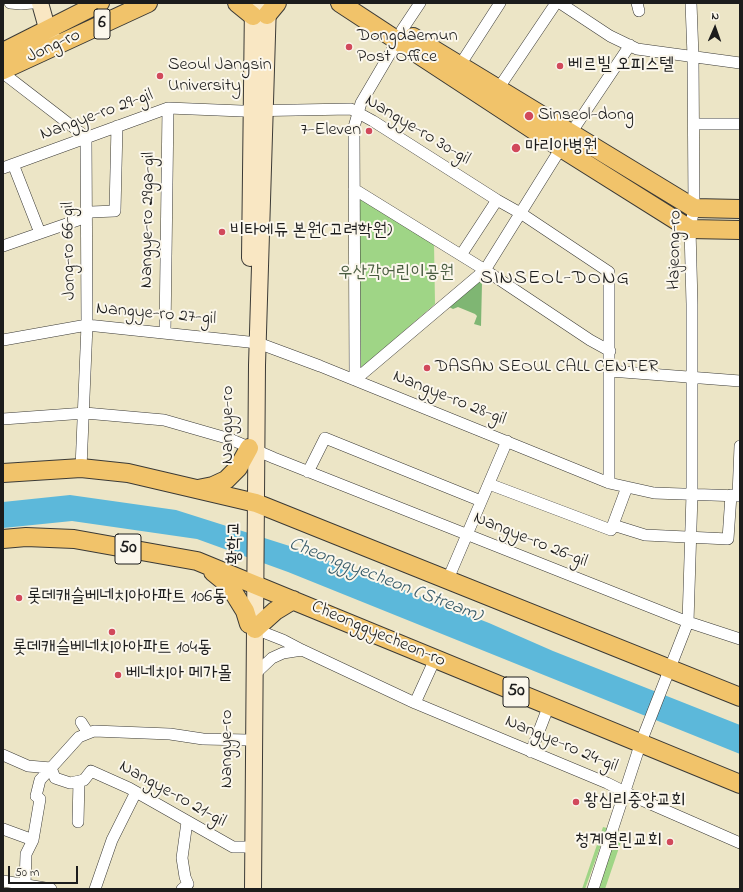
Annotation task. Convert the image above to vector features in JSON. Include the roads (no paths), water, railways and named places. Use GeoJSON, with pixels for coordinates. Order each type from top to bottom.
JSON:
{"type":"FeatureCollection","features":[{"type":"Feature","properties":{"kind":"main road"},"geometry":{"type":"LineString","coordinates":[[40,3],[47,28],[56,46]]}},
{"type":"Feature","properties":{"kind":"main road","name":"Jong-ro"},"geometry":{"type":"LineString","coordinates":[[3,52],[47,28],[100,3]]}},
{"type":"Feature","properties":{"kind":"main road","name":"Jong-ro"},"geometry":{"type":"LineString","coordinates":[[3,72],[148,3]]}},
{"type":"Feature","properties":{"kind":"main road"},"geometry":{"type":"LineString","coordinates":[[237,3],[264,8]]}},
{"type":"Feature","properties":{"kind":"main road"},"geometry":{"type":"LineString","coordinates":[[340,3],[460,65],[694,208],[740,210]]}},
{"type":"Feature","properties":{"kind":"main road"},"geometry":{"type":"LineString","coordinates":[[358,3],[400,35],[561,148],[690,229],[740,230]]}},
{"type":"Feature","properties":{"kind":"main road","name":"Nangye-ro"},"geometry":{"type":"LineString","coordinates":[[252,506],[259,110],[264,8]]}},
{"type":"Feature","properties":{"kind":"main road"},"geometry":{"type":"LineString","coordinates":[[198,489],[213,486],[226,480],[253,449]]}},
{"type":"Feature","properties":{"kind":"main road"},"geometry":{"type":"LineString","coordinates":[[3,473],[81,468],[128,473],[198,489],[252,506],[448,579],[668,673],[740,697]]}},
{"type":"Feature","properties":{"kind":"main road","name":"황학교"},"geometry":{"type":"LineString","coordinates":[[252,506],[253,585]]}},
{"type":"Feature","properties":{"kind":"main road","name":"Cheonggyecheon-ro"},"geometry":{"type":"LineString","coordinates":[[3,539],[26,537],[74,539],[202,563],[549,705],[642,739],[740,784]]}},
{"type":"Feature","properties":{"kind":"main road"},"geometry":{"type":"LineString","coordinates":[[202,563],[229,585],[245,611],[252,626],[293,600]]}},
{"type":"Feature","properties":{"kind":"main road","name":"Nangye-ro"},"geometry":{"type":"LineString","coordinates":[[253,585],[248,740],[248,824],[254,846]]}},
{"type":"Feature","properties":{"kind":"main road","name":"Nangye-ro"},"geometry":{"type":"LineString","coordinates":[[252,626],[255,674],[253,889]]}},
{"type":"Feature","properties":{"kind":"street"},"geometry":{"type":"LineString","coordinates":[[10,3],[32,3]]}},
{"type":"Feature","properties":{"kind":"street"},"geometry":{"type":"LineString","coordinates":[[355,380],[354,127],[360,103],[420,3]]}},
{"type":"Feature","properties":{"kind":"street"},"geometry":{"type":"LineString","coordinates":[[460,65],[500,3]]}},
{"type":"Feature","properties":{"kind":"street"},"geometry":{"type":"LineString","coordinates":[[498,88],[556,3]]}},
{"type":"Feature","properties":{"kind":"street"},"geometry":{"type":"LineString","coordinates":[[560,3],[610,36],[637,49],[740,63]]}},
{"type":"Feature","properties":{"kind":"street","name":"Hajeong-ro"},"geometry":{"type":"LineString","coordinates":[[593,889],[626,792],[642,739],[688,622],[692,494],[690,229],[694,208],[694,124],[691,3]]}},
{"type":"Feature","properties":{"kind":"street"},"geometry":{"type":"LineString","coordinates":[[571,133],[630,45]]}},
{"type":"Feature","properties":{"kind":"street"},"geometry":{"type":"LineString","coordinates":[[3,72],[86,137]]}},
{"type":"Feature","properties":{"kind":"street","name":"Nangye-ro 29-gil"},"geometry":{"type":"LineString","coordinates":[[40,233],[8,166],[168,108],[259,110]]}},
{"type":"Feature","properties":{"kind":"street","name":"Nangye-ro 29ga-gil"},"geometry":{"type":"LineString","coordinates":[[165,333],[168,108]]}},
{"type":"Feature","properties":{"kind":"street","name":"Nangye-ro 30-gil"},"geometry":{"type":"LineString","coordinates":[[259,110],[352,110],[373,120],[497,200],[522,214],[609,272],[609,483]]}},
{"type":"Feature","properties":{"kind":"street"},"geometry":{"type":"LineString","coordinates":[[694,124],[740,124]]}},
{"type":"Feature","properties":{"kind":"street"},"geometry":{"type":"LineString","coordinates":[[3,246],[78,220],[91,212],[115,211],[116,126]]}},
{"type":"Feature","properties":{"kind":"street","name":"Jong-ro 66-gil"},"geometry":{"type":"LineString","coordinates":[[81,468],[85,413],[87,325],[86,137]]}},
{"type":"Feature","properties":{"kind":"street"},"geometry":{"type":"LineString","coordinates":[[355,380],[485,270],[522,214],[561,148]]}},
{"type":"Feature","properties":{"kind":"street"},"geometry":{"type":"LineString","coordinates":[[354,189],[485,270],[590,340],[610,351]]}},
{"type":"Feature","properties":{"kind":"street"},"geometry":{"type":"LineString","coordinates":[[461,255],[497,200]]}},
{"type":"Feature","properties":{"kind":"street","name":"Nangye-ro 27-gil"},"geometry":{"type":"LineString","coordinates":[[3,340],[87,325],[254,342]]}},
{"type":"Feature","properties":{"kind":"street","name":"Nangye-ro 28-gil"},"geometry":{"type":"LineString","coordinates":[[254,342],[355,380],[609,483],[654,493],[736,496]]}},
{"type":"Feature","properties":{"kind":"street"},"geometry":{"type":"LineString","coordinates":[[610,371],[739,382]]}},
{"type":"Feature","properties":{"kind":"street","name":"Nangye-ro 26-gil"},"geometry":{"type":"LineString","coordinates":[[3,419],[85,413],[164,420],[230,439],[308,472],[688,622],[740,639]]}},
{"type":"Feature","properties":{"kind":"street","name":"Nangye-ro 26-gil"},"geometry":{"type":"LineString","coordinates":[[308,472],[325,438],[482,501]]}},
{"type":"Feature","properties":{"kind":"street"},"geometry":{"type":"LineString","coordinates":[[448,579],[507,441]]}},
{"type":"Feature","properties":{"kind":"street"},"geometry":{"type":"LineString","coordinates":[[489,484],[612,528],[645,535],[728,539],[736,496],[740,446]]}},
{"type":"Feature","properties":{"kind":"street"},"geometry":{"type":"LineString","coordinates":[[612,528],[627,487]]}},
{"type":"Feature","properties":{"kind":"street","name":"Nangye-ro 24-gil"},"geometry":{"type":"LineString","coordinates":[[252,626],[415,703],[626,792],[740,843]]}},
{"type":"Feature","properties":{"kind":"street"},"geometry":{"type":"LineString","coordinates":[[255,674],[272,658],[283,653],[302,650]]}},
{"type":"Feature","properties":{"kind":"street"},"geometry":{"type":"LineString","coordinates":[[415,703],[435,659]]}},
{"type":"Feature","properties":{"kind":"street"},"geometry":{"type":"LineString","coordinates":[[531,752],[549,705]]}},
{"type":"Feature","properties":{"kind":"street"},"geometry":{"type":"LineString","coordinates":[[81,722],[88,733]]}},
{"type":"Feature","properties":{"kind":"street"},"geometry":{"type":"LineString","coordinates":[[26,885],[26,854],[33,840],[40,799],[36,796],[40,780],[79,737],[94,731],[170,734],[203,739],[248,740]]}},
{"type":"Feature","properties":{"kind":"street"},"geometry":{"type":"LineString","coordinates":[[3,755],[28,766],[51,768]]}},
{"type":"Feature","properties":{"kind":"street"},"geometry":{"type":"LineString","coordinates":[[51,768],[55,778],[70,783],[79,781],[78,822]]}},
{"type":"Feature","properties":{"kind":"street","name":"Nangye-ro 21-gil"},"geometry":{"type":"LineString","coordinates":[[79,781],[84,780],[90,771],[136,792],[232,847],[254,846]]}},
{"type":"Feature","properties":{"kind":"street"},"geometry":{"type":"LineString","coordinates":[[95,889],[112,840],[136,792]]}},
{"type":"Feature","properties":{"kind":"street"},"geometry":{"type":"LineString","coordinates":[[185,888],[188,884],[185,877],[182,858],[187,822]]}},
{"type":"Feature","properties":{"kind":"street"},"geometry":{"type":"LineString","coordinates":[[3,829],[33,840]]}},
{"type":"Feature","properties":{"kind":"street"},"geometry":{"type":"LineString","coordinates":[[3,881],[51,889]]}},
{"type":"Feature","properties":{"kind":"water"},"geometry":{"type":"Polygon","coordinates":[[[70,495],[176,510],[299,549],[489,623],[553,651],[740,725],[740,754],[288,572],[197,539],[72,521],[3,528],[3,502],[70,495]]]}},
{"type":"Feature","properties":{"kind":"place","name":"Dongdaemun Post Office"},"geometry":{"type":"Point","coordinates":[349,47]}},
{"type":"Feature","properties":{"kind":"place","name":"베르빌 오피스텔"},"geometry":{"type":"Point","coordinates":[560,66]}},
{"type":"Feature","properties":{"kind":"place","name":"Seoul Jangsin University"},"geometry":{"type":"Point","coordinates":[160,76]}},
{"type":"Feature","properties":{"kind":"place","name":"Sinseol-dong"},"geometry":{"type":"Point","coordinates":[529,116]}},
{"type":"Feature","properties":{"kind":"place","name":"7-Eleven"},"geometry":{"type":"Point","coordinates":[369,131]}},
{"type":"Feature","properties":{"kind":"place","name":"마리아병원"},"geometry":{"type":"Point","coordinates":[516,148]}},
{"type":"Feature","properties":{"kind":"place","name":"비타에듀 본원(고려학원)"},"geometry":{"type":"Point","coordinates":[222,232]}},
{"type":"Feature","properties":{"kind":"place","name":"DASAN SEOUL CALL CENTER"},"geometry":{"type":"Point","coordinates":[427,368]}},
{"type":"Feature","properties":{"kind":"place","name":"롯데캐슬베네치아아파트 106동"},"geometry":{"type":"Point","coordinates":[19,598]}},
{"type":"Feature","properties":{"kind":"place","name":"롯데캐슬베네치아아파트 104동"},"geometry":{"type":"Point","coordinates":[112,632]}},
{"type":"Feature","properties":{"kind":"place","name":"베네치아 메가몰"},"geometry":{"type":"Point","coordinates":[118,675]}},
{"type":"Feature","properties":{"kind":"place","name":"왕십리중앙교회"},"geometry":{"type":"Point","coordinates":[576,802]}},
{"type":"Feature","properties":{"kind":"place","name":"청계열린교회"},"geometry":{"type":"Point","coordinates":[670,842]}},
{"type":"Feature","properties":{"kind":"district","name":"SINSEOL-DONG"},"geometry":{"type":"Point","coordinates":[555,280]}},
{"type":"Feature","properties":{"kind":"park label","name":"우산각어린이공원"},"geometry":{"type":"Point","coordinates":[396,274]}},
{"type":"Feature","properties":{"kind":"water label","name":"Cheonggyecheon (Stream)"},"geometry":{"type":"Point","coordinates":[385,581]}}]}
